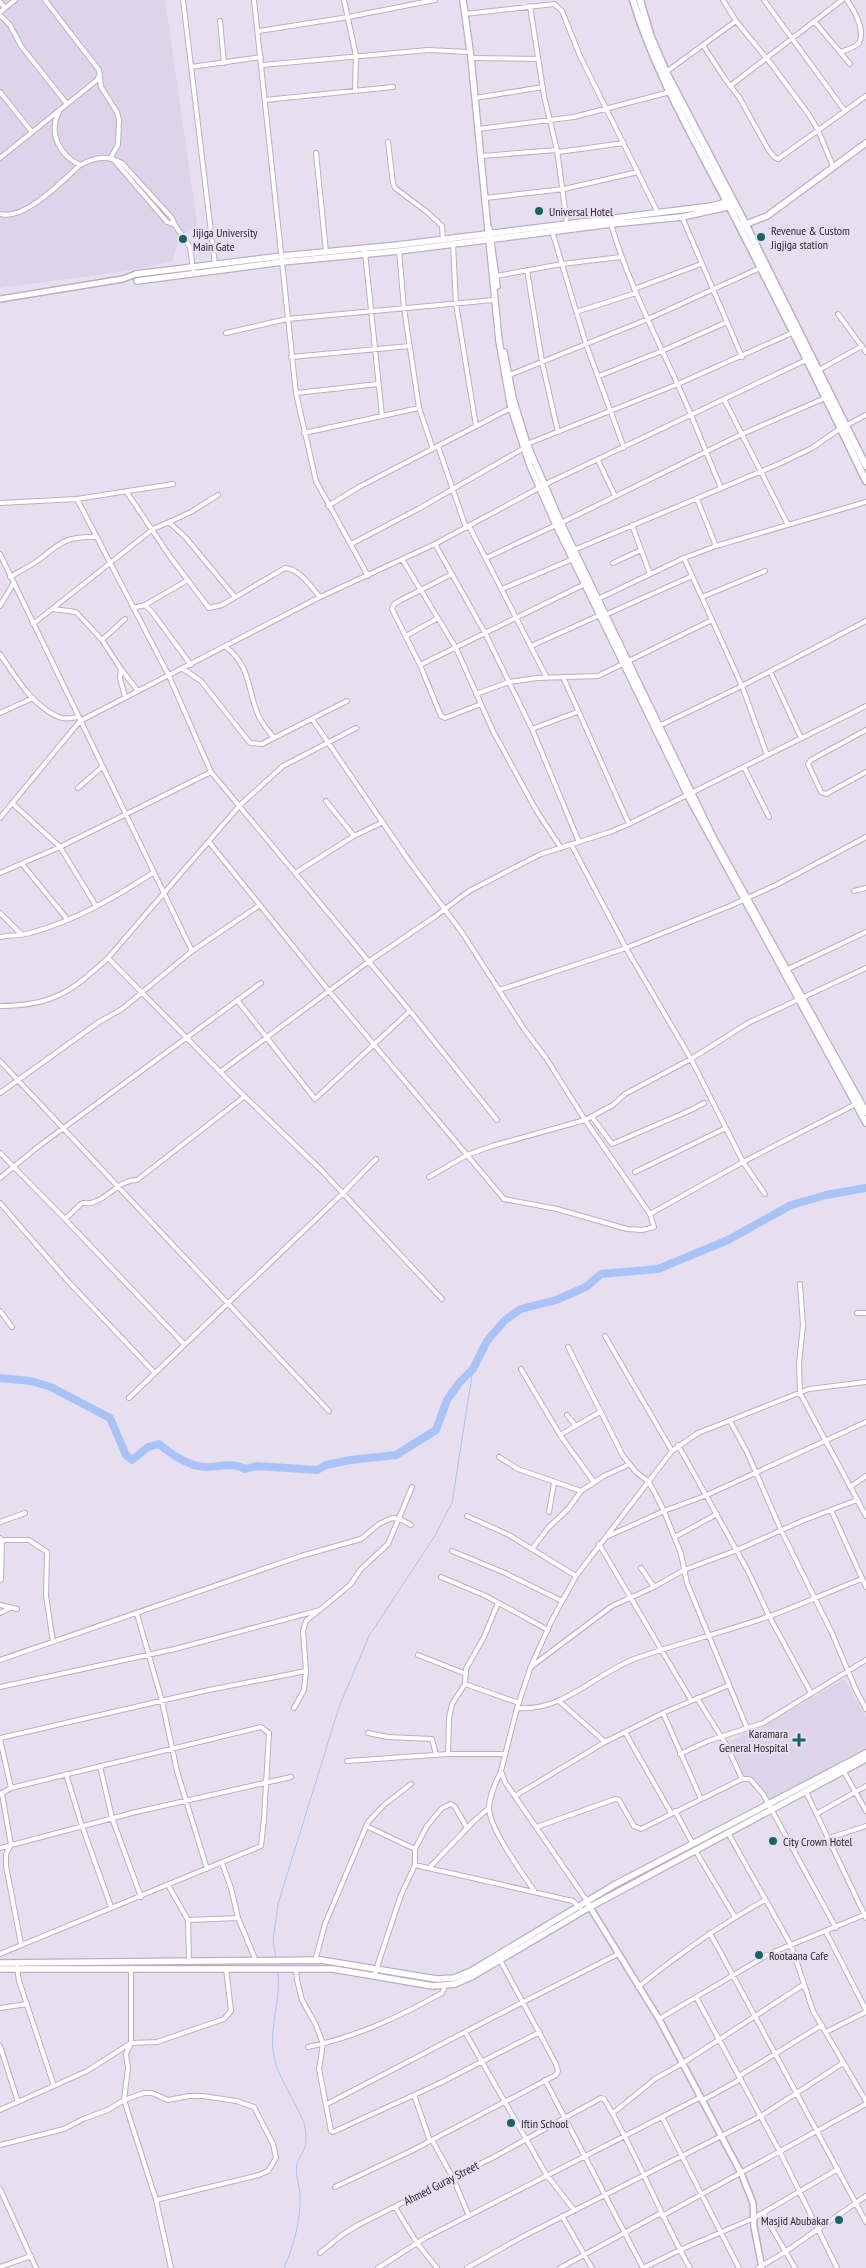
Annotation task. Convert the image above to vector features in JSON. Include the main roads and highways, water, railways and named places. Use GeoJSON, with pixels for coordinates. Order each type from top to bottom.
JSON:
{"type":"FeatureCollection","features":[{"type":"Feature","properties":{"kind":"highway"},"geometry":{"type":"LineString","coordinates":[[633,0],[648,47],[670,92],[731,203]]}},
{"type":"Feature","properties":{"kind":"highway"},"geometry":{"type":"LineString","coordinates":[[640,0],[654,44],[666,72],[731,203],[819,370],[866,481]]}},
{"type":"Feature","properties":{"kind":"highway"},"geometry":{"type":"LineString","coordinates":[[743,226],[760,268],[825,398],[844,426],[866,466]]}},
{"type":"Feature","properties":{"kind":"main road"},"geometry":{"type":"LineString","coordinates":[[463,0],[471,55],[488,226],[496,276],[506,377],[525,446]]}},
{"type":"Feature","properties":{"kind":"main road"},"geometry":{"type":"LineString","coordinates":[[743,226],[767,216],[866,143]]}},
{"type":"Feature","properties":{"kind":"main road"},"geometry":{"type":"LineString","coordinates":[[136,277],[194,271],[326,252],[399,251],[453,244],[567,224],[731,203]]}},
{"type":"Feature","properties":{"kind":"main road"},"geometry":{"type":"LineString","coordinates":[[194,271],[215,265],[365,251],[443,240],[552,232],[682,217],[731,203]]}},
{"type":"Feature","properties":{"kind":"main road"},"geometry":{"type":"LineString","coordinates":[[490,237],[494,300],[511,408],[541,487],[598,599],[603,615]]}},
{"type":"Feature","properties":{"kind":"main road"},"geometry":{"type":"LineString","coordinates":[[559,524],[585,584],[603,615],[690,795],[800,1000],[862,1108],[866,1123]]}},
{"type":"Feature","properties":{"kind":"main road"},"geometry":{"type":"LineString","coordinates":[[626,662],[659,726],[690,795]]}},
{"type":"Feature","properties":{"kind":"main road"},"geometry":{"type":"LineString","coordinates":[[745,899],[786,970],[800,1000]]}},
{"type":"Feature","properties":{"kind":"main road"},"geometry":{"type":"LineString","coordinates":[[694,1848],[728,1833],[770,1807],[806,1792],[866,1752]]}},
{"type":"Feature","properties":{"kind":"main road"},"geometry":{"type":"LineString","coordinates":[[1,1962],[17,1965],[131,1968],[334,1969],[422,1986],[445,1986],[464,1981],[589,1904],[842,1768],[866,1759]]}},
{"type":"Feature","properties":{"kind":"main road"},"geometry":{"type":"LineString","coordinates":[[0,1969],[17,1965],[315,1960],[445,1980],[462,1976],[499,1958]]}},
{"type":"Feature","properties":{"kind":"waterway"},"geometry":{"type":"LineString","coordinates":[[0,1378],[31,1381],[51,1387],[110,1418],[126,1455],[132,1460],[148,1447],[159,1444],[187,1462],[199,1466],[231,1465],[245,1469],[256,1466],[317,1470],[326,1465],[350,1460],[396,1455],[436,1430],[447,1400],[459,1383],[473,1369],[487,1341],[505,1320],[521,1309],[556,1300],[586,1287],[601,1274],[658,1269],[728,1240],[791,1205],[826,1195],[866,1188]]}},
{"type":"Feature","properties":{"kind":"waterway"},"geometry":{"type":"LineString","coordinates":[[276,1958],[273,1940],[278,1904],[339,1707],[369,1636],[434,1537],[452,1503],[473,1369]]}},
{"type":"Feature","properties":{"kind":"waterway"},"geometry":{"type":"LineString","coordinates":[[278,1972],[279,1982],[272,2041],[273,2051],[281,2078],[304,2124],[306,2138],[305,2147],[297,2164],[300,2194],[298,2223],[294,2242],[284,2268]]}},
{"type":"Feature","properties":{"kind":"place","name":"Universal Hotel"},"geometry":{"type":"Point","coordinates":[539,211]}},
{"type":"Feature","properties":{"kind":"place","name":"Revenue & Custom Jigjiga station"},"geometry":{"type":"Point","coordinates":[761,237]}},
{"type":"Feature","properties":{"kind":"place","name":"Jijiga University Main Gate"},"geometry":{"type":"Point","coordinates":[183,239]}},
{"type":"Feature","properties":{"kind":"place","name":"Karamara General Hospital"},"geometry":{"type":"Point","coordinates":[799,1740]}},
{"type":"Feature","properties":{"kind":"place","name":"City Crown Hotel"},"geometry":{"type":"Point","coordinates":[773,1841]}},
{"type":"Feature","properties":{"kind":"place","name":"Rootaana Cafe"},"geometry":{"type":"Point","coordinates":[759,1955]}},
{"type":"Feature","properties":{"kind":"place","name":"Iftin School"},"geometry":{"type":"Point","coordinates":[511,2123]}},
{"type":"Feature","properties":{"kind":"place","name":"Masjid Abubakar"},"geometry":{"type":"Point","coordinates":[839,2220]}}]}
